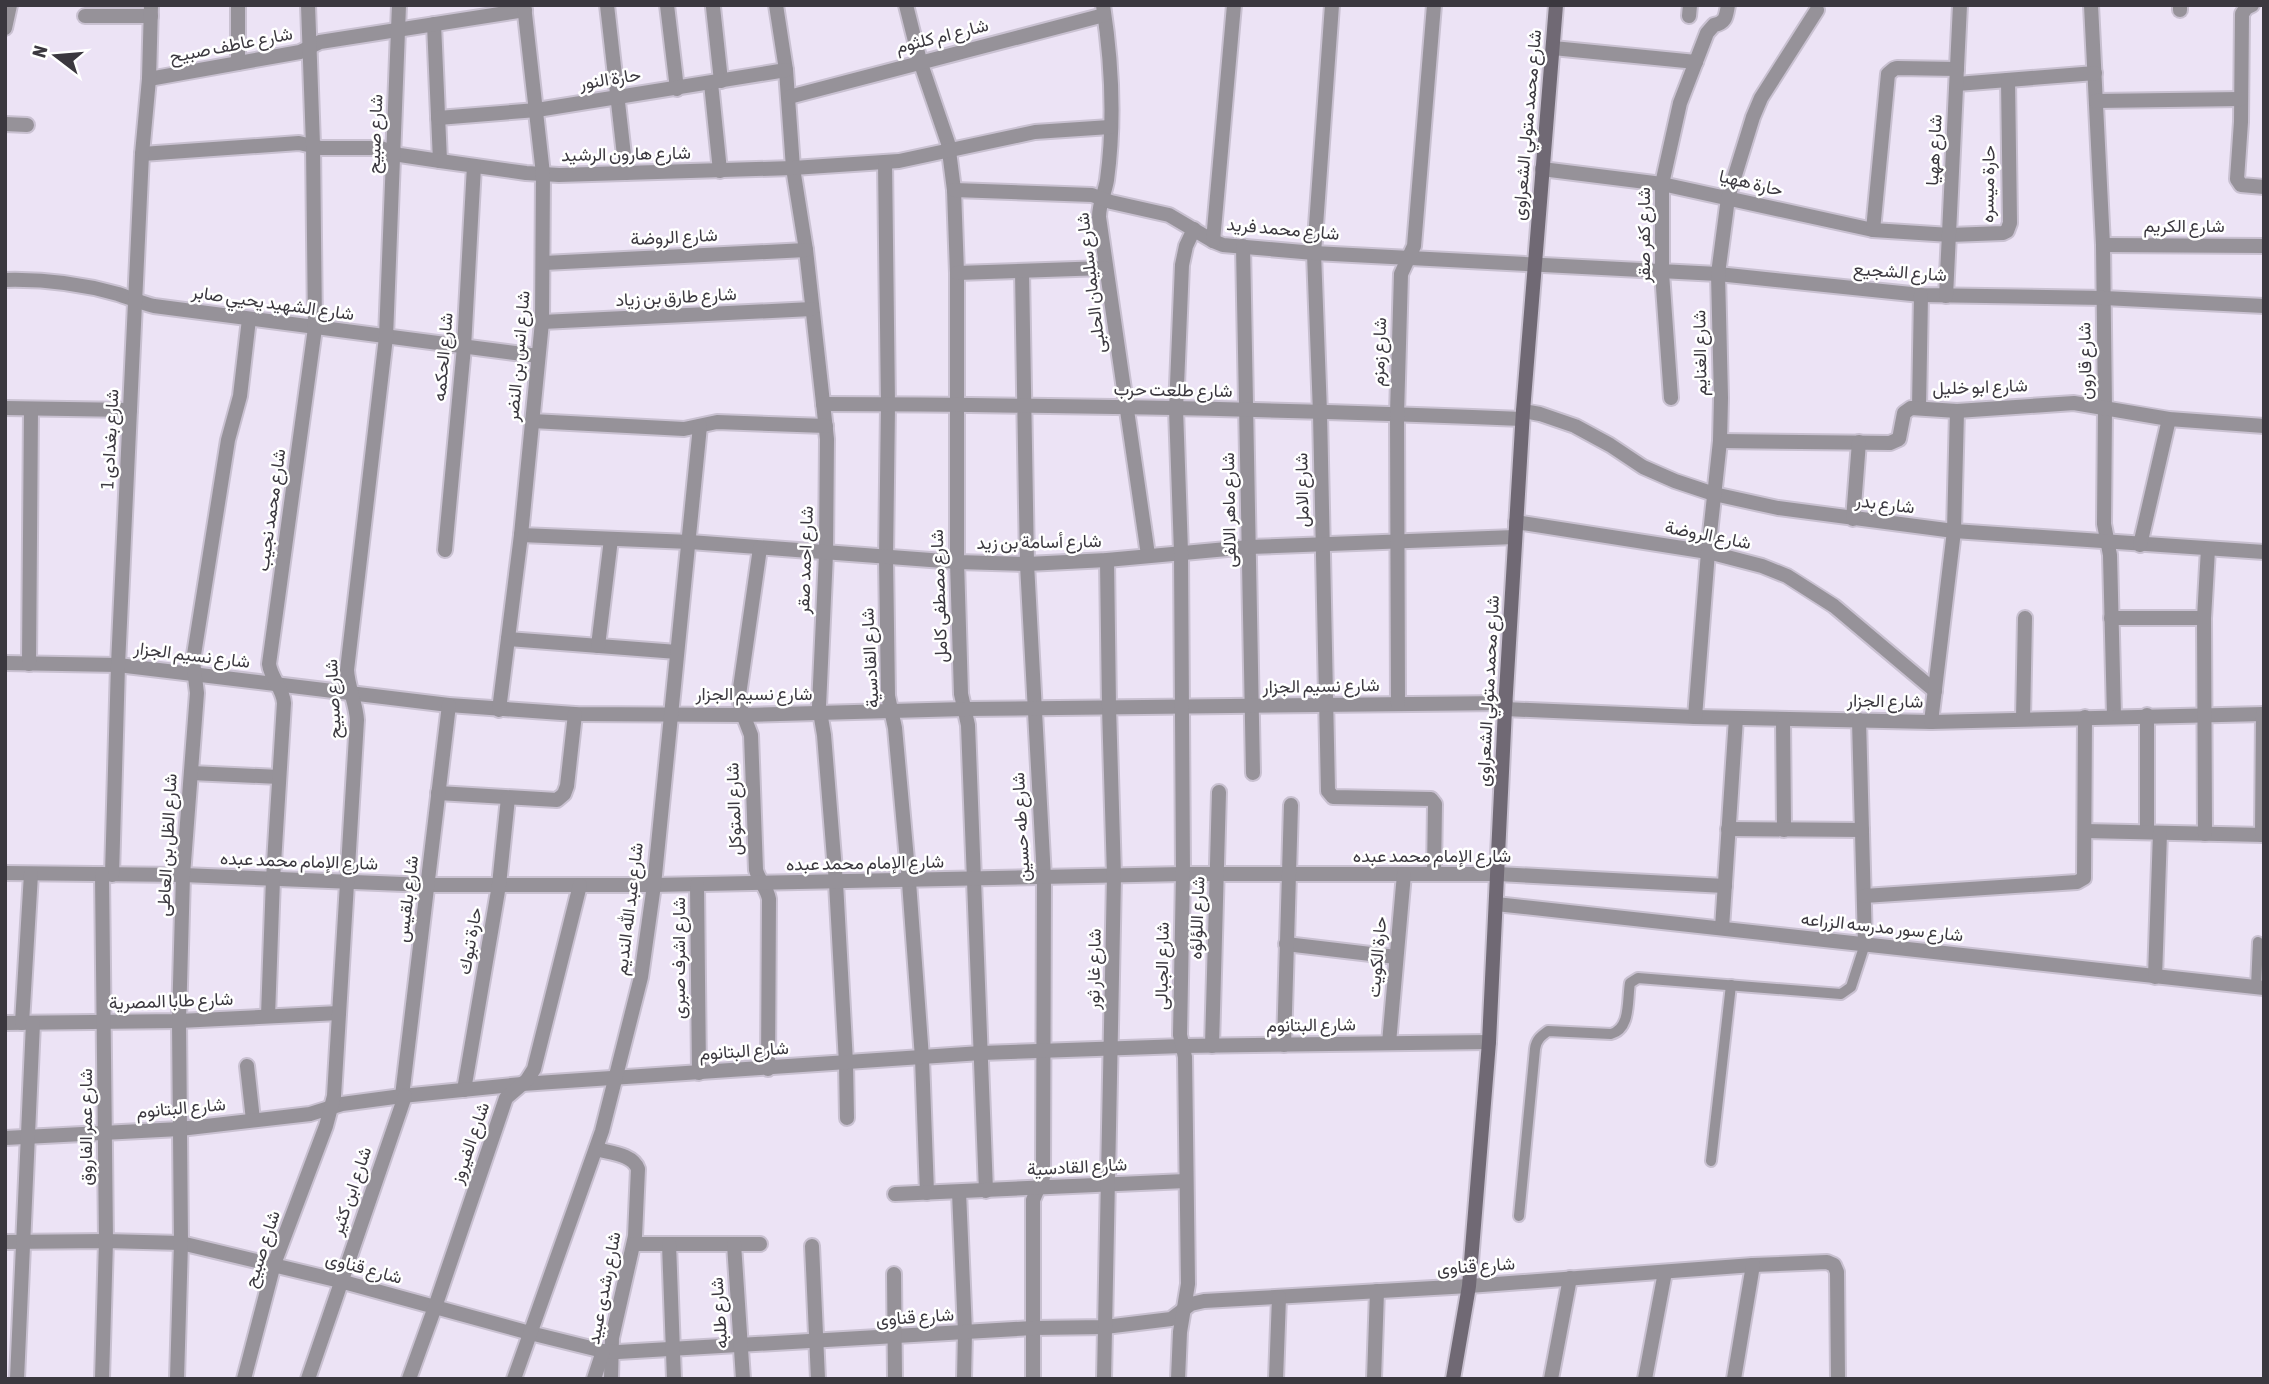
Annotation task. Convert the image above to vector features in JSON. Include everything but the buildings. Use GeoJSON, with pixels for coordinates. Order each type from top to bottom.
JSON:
{"type":"FeatureCollection","features":[{"type":"Feature","properties":{"kind":"street"},"geometry":{"type":"LineString","coordinates":[[5,28],[10,5]]}},
{"type":"Feature","properties":{"kind":"street"},"geometry":{"type":"LineString","coordinates":[[238,5],[238,63]]}},
{"type":"Feature","properties":{"kind":"street","name":"شارع محمد نجيب"},"geometry":{"type":"LineString","coordinates":[[268,1016],[284,704],[281,690],[270,672],[269,664],[315,328],[308,5]]}},
{"type":"Feature","properties":{"kind":"street","name":"شارع صبيح"},"geometry":{"type":"LineString","coordinates":[[244,1379],[274,1264],[331,1107],[357,720],[347,670],[386,337],[399,5]]}},
{"type":"Feature","properties":{"kind":"street"},"geometry":{"type":"LineString","coordinates":[[607,5],[626,173]]}},
{"type":"Feature","properties":{"kind":"street"},"geometry":{"type":"LineString","coordinates":[[667,5],[677,89]]}},
{"type":"Feature","properties":{"kind":"street","name":"شارع احمد صقر"},"geometry":{"type":"LineString","coordinates":[[777,5],[789,97],[793,168],[806,250],[826,426],[826,554],[818,698],[824,735],[836,883],[847,1118]]}},
{"type":"Feature","properties":{"kind":"street","name":"شارع مصطفى كامل"},"geometry":{"type":"LineString","coordinates":[[906,5],[920,61],[945,132],[954,190],[957,273],[957,562],[961,694],[968,725],[986,1191]]}},
{"type":"Feature","properties":{"kind":"street"},"geometry":{"type":"LineString","coordinates":[[1213,241],[1234,5]]}},
{"type":"Feature","properties":{"kind":"street","name":"شارع الامل"},"geometry":{"type":"LineString","coordinates":[[1332,5],[1314,253],[1329,794],[1333,797],[1431,799],[1435,804],[1434,874]]}},
{"type":"Feature","properties":{"kind":"street","name":"شارع زمزم"},"geometry":{"type":"LineString","coordinates":[[1398,704],[1396,414],[1401,274],[1415,240],[1434,5]]}},
{"type":"Feature","properties":{"kind":"street","name":"شارع محمد متولي الشعراوى"},"geometry":{"type":"LineString","coordinates":[[1452,1379],[1469,1286],[1489,1042],[1505,706],[1523,415],[1556,5]]}},
{"type":"Feature","properties":{"kind":"street","name":"شارع كفر صقر"},"geometry":{"type":"LineString","coordinates":[[1671,398],[1662,273],[1662,184],[1680,103],[1709,28],[1724,20],[1728,5]]}},
{"type":"Feature","properties":{"kind":"street","name":"شارع ههيا"},"geometry":{"type":"LineString","coordinates":[[1945,296],[1960,5]]}},
{"type":"Feature","properties":{"kind":"street","name":"شارع قارون"},"geometry":{"type":"LineString","coordinates":[[2091,5],[2103,245],[2104,524],[2110,555],[2114,716]]}},
{"type":"Feature","properties":{"kind":"street"},"geometry":{"type":"LineString","coordinates":[[2252,5],[2242,14],[2237,179],[2241,185],[2264,187]]}},
{"type":"Feature","properties":{"kind":"street"},"geometry":{"type":"LineString","coordinates":[[713,7],[720,171]]}},
{"type":"Feature","properties":{"kind":"street","name":"شارع عاطف صبيح"},"geometry":{"type":"LineString","coordinates":[[149,79],[300,52],[320,42],[525,8]]}},
{"type":"Feature","properties":{"kind":"street","name":"شارع انس بن النضر"},"geometry":{"type":"LineString","coordinates":[[499,710],[521,535],[542,322],[543,174],[525,8]]}},
{"type":"Feature","properties":{"kind":"street","name":"شارع ام كلثوم"},"geometry":{"type":"LineString","coordinates":[[789,97],[1104,10]]}},
{"type":"Feature","properties":{"kind":"street","name":"شارع سليمان الحلبى"},"geometry":{"type":"LineString","coordinates":[[1104,10],[1111,73],[1111,127],[1107,181],[1099,217],[1148,555]]}},
{"type":"Feature","properties":{"kind":"street","name":"شارع الغنايم"},"geometry":{"type":"LineString","coordinates":[[1695,717],[1720,441],[1718,274],[1728,198],[1761,97],[1817,10]]}},
{"type":"Feature","properties":{"kind":"street"},"geometry":{"type":"LineString","coordinates":[[85,16],[151,11]]}},
{"type":"Feature","properties":{"kind":"street","name":"شارع بغدادى 1"},"geometry":{"type":"LineString","coordinates":[[107,874],[151,11]]}},
{"type":"Feature","properties":{"kind":"street"},"geometry":{"type":"LineString","coordinates":[[434,24],[440,161]]}},
{"type":"Feature","properties":{"kind":"street"},"geometry":{"type":"LineString","coordinates":[[1553,48],[1696,62]]}},
{"type":"Feature","properties":{"kind":"street"},"geometry":{"type":"LineString","coordinates":[[1873,230],[1890,71],[1898,68],[1957,77],[2008,80],[2095,73]]}},
{"type":"Feature","properties":{"kind":"street","name":"حارة النور"},"geometry":{"type":"LineString","coordinates":[[438,118],[537,110],[786,71]]}},
{"type":"Feature","properties":{"kind":"street","name":"حارة ميسره"},"geometry":{"type":"LineString","coordinates":[[1950,235],[2003,233],[2009,228],[2008,80]]}},
{"type":"Feature","properties":{"kind":"street"},"geometry":{"type":"LineString","coordinates":[[2096,101],[2241,99]]}},
{"type":"Feature","properties":{"kind":"street"},"geometry":{"type":"LineString","coordinates":[[5,124],[27,125]]}},
{"type":"Feature","properties":{"kind":"street","name":"شارع هارون الرشيد"},"geometry":{"type":"LineString","coordinates":[[142,154],[299,143],[321,148],[381,148],[440,161],[543,174],[720,171],[885,162],[949,152],[1035,132],[1111,127]]}},
{"type":"Feature","properties":{"kind":"street","name":"شارع القادسية"},"geometry":{"type":"LineString","coordinates":[[885,162],[888,696],[895,728],[909,882],[922,1058],[927,1193]]}},
{"type":"Feature","properties":{"kind":"street","name":"شارع الحكمه"},"geometry":{"type":"LineString","coordinates":[[445,550],[464,347],[474,166]]}},
{"type":"Feature","properties":{"kind":"street","name":"حارة ههيا"},"geometry":{"type":"LineString","coordinates":[[1542,169],[1662,184],[1873,230],[1950,235]]}},
{"type":"Feature","properties":{"kind":"street","name":"شارع محمد فريد"},"geometry":{"type":"LineString","coordinates":[[954,190],[1082,194],[1170,215],[1213,241],[1243,246],[1314,253],[1535,265]]}},
{"type":"Feature","properties":{"kind":"street","name":"شارع الجبالى"},"geometry":{"type":"LineString","coordinates":[[1178,1379],[1180,1332],[1188,1284],[1185,1058],[1180,1035],[1183,874],[1181,552],[1176,409],[1182,265],[1186,246],[1194,229]]}},
{"type":"Feature","properties":{"kind":"street","name":"شارع الكريم"},"geometry":{"type":"LineString","coordinates":[[2103,245],[2264,246]]}},
{"type":"Feature","properties":{"kind":"street","name":"شارع ماهر الالفى"},"geometry":{"type":"LineString","coordinates":[[1243,246],[1253,774]]}},
{"type":"Feature","properties":{"kind":"street","name":"شارع الروضة"},"geometry":{"type":"LineString","coordinates":[[544,263],[806,250]]}},
{"type":"Feature","properties":{"kind":"street","name":"شارع الشجيع"},"geometry":{"type":"LineString","coordinates":[[1535,265],[1718,274],[1920,295],[2264,306]]}},
{"type":"Feature","properties":{"kind":"street"},"geometry":{"type":"LineString","coordinates":[[957,273],[1105,268]]}},
{"type":"Feature","properties":{"kind":"street","name":"شارع طه حسين"},"geometry":{"type":"LineString","coordinates":[[1021,271],[1027,564],[1044,877],[1043,1177],[1032,1200],[1033,1379]]}},
{"type":"Feature","properties":{"kind":"street","name":"شارع الشهيد يحيي صابر"},"geometry":{"type":"LineString","coordinates":[[5,280],[31,279],[63,283],[118,294],[154,306],[538,356]]}},
{"type":"Feature","properties":{"kind":"street"},"geometry":{"type":"LineString","coordinates":[[1919,408],[1920,295]]}},
{"type":"Feature","properties":{"kind":"street","name":"شارع طارق بن زياد"},"geometry":{"type":"LineString","coordinates":[[542,322],[812,309]]}},
{"type":"Feature","properties":{"kind":"street","name":"شارع الظل بن العاطى"},"geometry":{"type":"LineString","coordinates":[[177,1379],[181,1243],[179,1021],[183,875],[197,693],[193,654],[228,440],[240,396],[250,319]]}},
{"type":"Feature","properties":{"kind":"street","name":"شارع ابو خليل"},"geometry":{"type":"LineString","coordinates":[[1720,441],[1895,442],[1901,434],[1904,414],[1911,408],[1957,411],[2063,403],[2169,419],[2264,426]]}},
{"type":"Feature","properties":{"kind":"street","name":"شارع طلعت حرب"},"geometry":{"type":"LineString","coordinates":[[823,404],[1023,405],[1523,415]]}},
{"type":"Feature","properties":{"kind":"street"},"geometry":{"type":"LineString","coordinates":[[5,408],[130,410]]}},
{"type":"Feature","properties":{"kind":"street"},"geometry":{"type":"LineString","coordinates":[[29,664],[31,409]]}},
{"type":"Feature","properties":{"kind":"street"},"geometry":{"type":"LineString","coordinates":[[1931,722],[1954,531],[1957,411]]}},
{"type":"Feature","properties":{"kind":"street","name":"شارع بدر"},"geometry":{"type":"LineString","coordinates":[[1523,415],[1540,414],[1575,426],[1643,467],[1714,494],[1778,509],[1954,531],[2264,552]]}},
{"type":"Feature","properties":{"kind":"street"},"geometry":{"type":"LineString","coordinates":[[2140,545],[2169,419]]}},
{"type":"Feature","properties":{"kind":"street"},"geometry":{"type":"LineString","coordinates":[[532,421],[684,429],[717,422],[826,426]]}},
{"type":"Feature","properties":{"kind":"street","name":"شارع عبد الله النديم"},"geometry":{"type":"LineString","coordinates":[[514,1379],[596,1149],[641,977],[654,885],[700,426]]}},
{"type":"Feature","properties":{"kind":"street"},"geometry":{"type":"LineString","coordinates":[[1853,520],[1859,442]]}},
{"type":"Feature","properties":{"kind":"street","name":"شارع الروضة"},"geometry":{"type":"LineString","coordinates":[[1516,530],[1708,552],[1762,566],[1811,590],[1834,606],[1935,691]]}},
{"type":"Feature","properties":{"kind":"street","name":"شارع أسامة بن زيد"},"geometry":{"type":"LineString","coordinates":[[521,535],[690,542],[886,558],[1027,564],[1108,560],[1248,547],[1396,541],[1516,530]]}},
{"type":"Feature","properties":{"kind":"street"},"geometry":{"type":"LineString","coordinates":[[598,646],[611,539]]}},
{"type":"Feature","properties":{"kind":"street","name":"شارع المتوكل"},"geometry":{"type":"LineString","coordinates":[[760,548],[739,702],[751,735],[756,870],[769,899],[768,1069]]}},
{"type":"Feature","properties":{"kind":"street"},"geometry":{"type":"LineString","coordinates":[[2205,834],[2204,618],[2208,549]]}},
{"type":"Feature","properties":{"kind":"street","name":"شارع غار ثور"},"geometry":{"type":"LineString","coordinates":[[1104,1379],[1114,876],[1108,560]]}},
{"type":"Feature","properties":{"kind":"street"},"geometry":{"type":"LineString","coordinates":[[2023,719],[2025,618]]}},
{"type":"Feature","properties":{"kind":"street"},"geometry":{"type":"LineString","coordinates":[[2111,618],[2204,618]]}},
{"type":"Feature","properties":{"kind":"street"},"geometry":{"type":"LineString","coordinates":[[508,639],[677,652]]}},
{"type":"Feature","properties":{"kind":"street","name":"شارع نسيم الجزار"},"geometry":{"type":"LineString","coordinates":[[5,663],[118,665],[353,695],[499,710],[575,713],[744,715],[1252,705],[1505,706]]}},
{"type":"Feature","properties":{"kind":"street","name":"شارع بلقيس"},"geometry":{"type":"LineString","coordinates":[[403,1096],[449,705]]}},
{"type":"Feature","properties":{"kind":"street","name":"شارع الجزار"},"geometry":{"type":"LineString","coordinates":[[1505,706],[1695,717],[1931,722],[2263,714]]}},
{"type":"Feature","properties":{"kind":"street"},"geometry":{"type":"LineString","coordinates":[[438,793],[557,800],[564,794],[566,786],[575,713]]}},
{"type":"Feature","properties":{"kind":"street"},"geometry":{"type":"LineString","coordinates":[[2085,831],[2263,835],[2263,714]]}},
{"type":"Feature","properties":{"kind":"street"},"geometry":{"type":"LineString","coordinates":[[2147,715],[2154,832],[2155,977]]}},
{"type":"Feature","properties":{"kind":"street"},"geometry":{"type":"LineString","coordinates":[[1864,896],[2081,881],[2085,874],[2085,717]]}},
{"type":"Feature","properties":{"kind":"street"},"geometry":{"type":"LineString","coordinates":[[1722,928],[1736,718]]}},
{"type":"Feature","properties":{"kind":"street"},"geometry":{"type":"LineString","coordinates":[[1783,719],[1784,830]]}},
{"type":"Feature","properties":{"kind":"street"},"geometry":{"type":"LineString","coordinates":[[1859,720],[1865,944]]}},
{"type":"Feature","properties":{"kind":"street"},"geometry":{"type":"LineString","coordinates":[[191,773],[279,777]]}},
{"type":"Feature","properties":{"kind":"street","name":"شارع اللؤلؤه"},"geometry":{"type":"LineString","coordinates":[[1212,1046],[1219,792]]}},
{"type":"Feature","properties":{"kind":"street","name":"حارة تبوك"},"geometry":{"type":"LineString","coordinates":[[464,1090],[499,885],[508,797]]}},
{"type":"Feature","properties":{"kind":"street"},"geometry":{"type":"LineString","coordinates":[[1284,1045],[1291,805]]}},
{"type":"Feature","properties":{"kind":"street"},"geometry":{"type":"LineString","coordinates":[[1728,829],[1862,830]]}},
{"type":"Feature","properties":{"kind":"street","name":"شارع الإمام محمد عبده"},"geometry":{"type":"LineString","coordinates":[[5,873],[183,875],[428,885],[909,882],[1183,874],[1497,874],[1725,886]]}},
{"type":"Feature","properties":{"kind":"street"},"geometry":{"type":"LineString","coordinates":[[18,1379],[12,1340],[25,1241],[29,1137],[31,874]]}},
{"type":"Feature","properties":{"kind":"street","name":"شارع عمر الفاروق"},"geometry":{"type":"LineString","coordinates":[[102,1379],[106,1241],[104,1023],[107,874]]}},
{"type":"Feature","properties":{"kind":"street","name":"حارة الكويت"},"geometry":{"type":"LineString","coordinates":[[1389,1043],[1404,874]]}},
{"type":"Feature","properties":{"kind":"street","name":"شارع الفيروز"},"geometry":{"type":"LineString","coordinates":[[409,1379],[506,1098],[534,1069],[580,885]]}},
{"type":"Feature","properties":{"kind":"street","name":"شارع اشرف صبرى"},"geometry":{"type":"LineString","coordinates":[[697,885],[699,1073]]}},
{"type":"Feature","properties":{"kind":"street","name":"شارع سور مدرسه الزراعه"},"geometry":{"type":"LineString","coordinates":[[1496,904],[2260,987]]}},
{"type":"Feature","properties":{"kind":"street"},"geometry":{"type":"LineString","coordinates":[[1286,944],[1396,957]]}},
{"type":"Feature","properties":{"kind":"street","name":"شارع طابا المصرية"},"geometry":{"type":"LineString","coordinates":[[5,1023],[179,1021],[339,1013]]}},
{"type":"Feature","properties":{"kind":"street","name":"شارع البتانوم"},"geometry":{"type":"LineString","coordinates":[[5,1138],[180,1129],[310,1114],[331,1107],[403,1096],[522,1084],[981,1053],[1183,1046],[1489,1042]]}},
{"type":"Feature","properties":{"kind":"street"},"geometry":{"type":"LineString","coordinates":[[247,1066],[253,1121]]}},
{"type":"Feature","properties":{"kind":"street","name":"شارع ابن كثير"},"geometry":{"type":"LineString","coordinates":[[308,1379],[403,1096]]}},
{"type":"Feature","properties":{"kind":"street","name":"شارع رشدى عبيد"},"geometry":{"type":"LineString","coordinates":[[596,1149],[629,1158],[637,1164],[634,1244],[607,1351],[611,1379]]}},
{"type":"Feature","properties":{"kind":"street","name":"شارع القادسية"},"geometry":{"type":"LineString","coordinates":[[895,1195],[1186,1181]]}},
{"type":"Feature","properties":{"kind":"street"},"geometry":{"type":"LineString","coordinates":[[959,1192],[965,1332],[964,1379]]}},
{"type":"Feature","properties":{"kind":"street","name":"شارع قناوى"},"geometry":{"type":"LineString","coordinates":[[5,1241],[181,1243],[274,1264],[607,1351],[1105,1326],[1171,1319],[1191,1304],[1205,1301],[1827,1262],[1835,1265],[1838,1272],[1838,1379]]}},
{"type":"Feature","properties":{"kind":"street"},"geometry":{"type":"LineString","coordinates":[[634,1244],[760,1244]]}},
{"type":"Feature","properties":{"kind":"street"},"geometry":{"type":"LineString","coordinates":[[669,1244],[674,1379]]}},
{"type":"Feature","properties":{"kind":"street","name":"شارع طلبه"},"geometry":{"type":"LineString","coordinates":[[734,1244],[743,1379]]}},
{"type":"Feature","properties":{"kind":"street"},"geometry":{"type":"LineString","coordinates":[[812,1246],[818,1379]]}},
{"type":"Feature","properties":{"kind":"street"},"geometry":{"type":"LineString","coordinates":[[1734,1379],[1753,1265]]}},
{"type":"Feature","properties":{"kind":"street"},"geometry":{"type":"LineString","coordinates":[[1645,1379],[1665,1272]]}},
{"type":"Feature","properties":{"kind":"street"},"geometry":{"type":"LineString","coordinates":[[894,1274],[895,1379]]}},
{"type":"Feature","properties":{"kind":"street"},"geometry":{"type":"LineString","coordinates":[[1551,1379],[1570,1278]]}},
{"type":"Feature","properties":{"kind":"street"},"geometry":{"type":"LineString","coordinates":[[1374,1379],[1377,1291]]}},
{"type":"Feature","properties":{"kind":"street"},"geometry":{"type":"LineString","coordinates":[[1276,1379],[1279,1297]]}},
{"type":"Feature","properties":{"kind":"street"},"geometry":{"type":"LineString","coordinates":[[594,1379],[607,1351]]}},
{"type":"Feature","properties":{"kind":"lane"},"geometry":{"type":"LineString","coordinates":[[2258,942],[2260,987]]}},
{"type":"Feature","properties":{"kind":"lane"},"geometry":{"type":"LineString","coordinates":[[1519,1216],[1535,1049],[1541,1036],[1548,1031],[1618,1033],[1625,1023],[1630,984],[1638,978],[1841,994],[1851,988],[1865,944]]}},
{"type":"Feature","properties":{"kind":"lane"},"geometry":{"type":"LineString","coordinates":[[1711,1161],[1731,985]]}}]}
